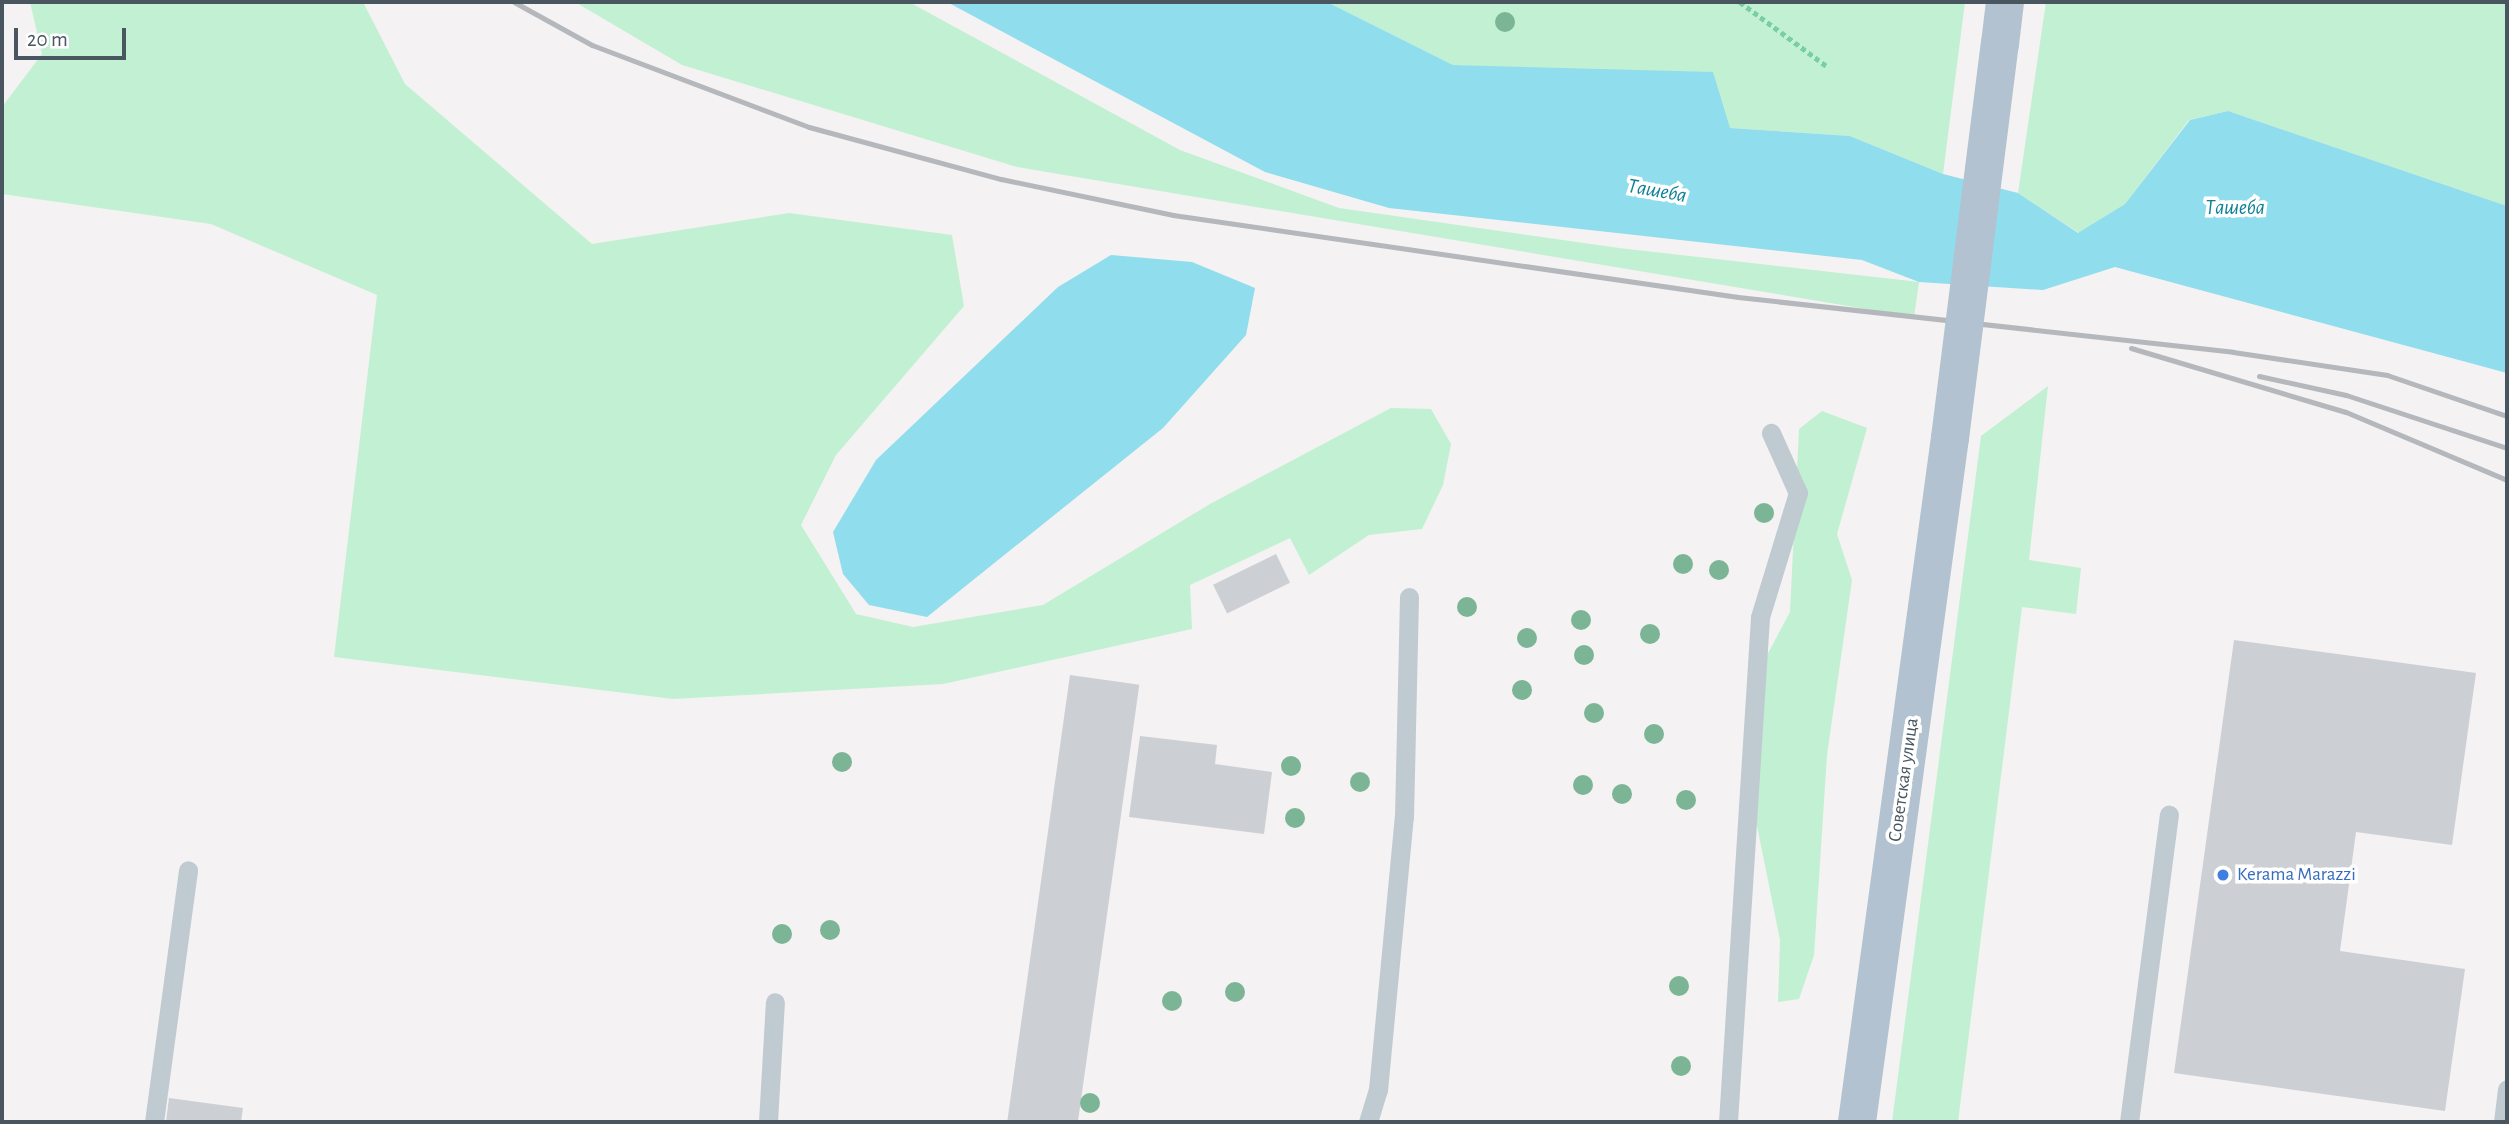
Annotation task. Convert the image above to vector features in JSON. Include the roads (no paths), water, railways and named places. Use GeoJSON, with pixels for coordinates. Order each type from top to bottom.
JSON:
{"type":"FeatureCollection","features":[{"type":"Feature","properties":{"kind":"main road","name":"Советская улица"},"geometry":{"type":"LineString","coordinates":[[1857,1122],[1950,438],[2005,2]]}},
{"type":"Feature","properties":{"kind":"lane"},"geometry":{"type":"LineString","coordinates":[[1728,1122],[1760,617],[1798,493],[1771,433]]}},
{"type":"Feature","properties":{"kind":"lane"},"geometry":{"type":"LineString","coordinates":[[1368,1122],[1378,1090],[1404,817],[1409,597]]}},
{"type":"Feature","properties":{"kind":"lane"},"geometry":{"type":"LineString","coordinates":[[2129,1122],[2169,815]]}},
{"type":"Feature","properties":{"kind":"lane"},"geometry":{"type":"LineString","coordinates":[[154,1122],[188,870]]}},
{"type":"Feature","properties":{"kind":"lane"},"geometry":{"type":"LineString","coordinates":[[768,1122],[775,1002]]}},
{"type":"Feature","properties":{"kind":"lane"},"geometry":{"type":"LineString","coordinates":[[2503,1122],[2507,1089]]}},
{"type":"Feature","properties":{"kind":"water","name":"Ташеба"},"geometry":{"type":"Polygon","coordinates":[[[947,2],[1327,2],[1453,65],[1713,72],[1730,128],[1850,136],[1943,174],[2018,193],[2078,233],[2125,204],[2190,120],[2228,111],[2507,206],[2507,373],[2115,267],[2043,290],[1919,282],[1862,260],[1389,208],[1265,172],[947,2]]]}},
{"type":"Feature","properties":{"kind":"water"},"geometry":{"type":"Polygon","coordinates":[[[1111,255],[1192,262],[1255,288],[1246,335],[1163,428],[927,617],[869,605],[843,574],[833,532],[876,460],[1058,287],[1111,255]]]}},
{"type":"Feature","properties":{"kind":"railway"},"geometry":{"type":"LineString","coordinates":[[514,2],[592,45],[809,127],[1001,179],[1173,215],[1738,297],[2233,352],[2387,375],[2507,416]]}},
{"type":"Feature","properties":{"kind":"railway"},"geometry":{"type":"LineString","coordinates":[[2131,348],[2346,412],[2507,480]]}},
{"type":"Feature","properties":{"kind":"railway"},"geometry":{"type":"LineString","coordinates":[[2259,376],[2346,395],[2507,448]]}},
{"type":"Feature","properties":{"kind":"place","name":"Kerama Marazzi"},"geometry":{"type":"Point","coordinates":[2223,875]}}]}
